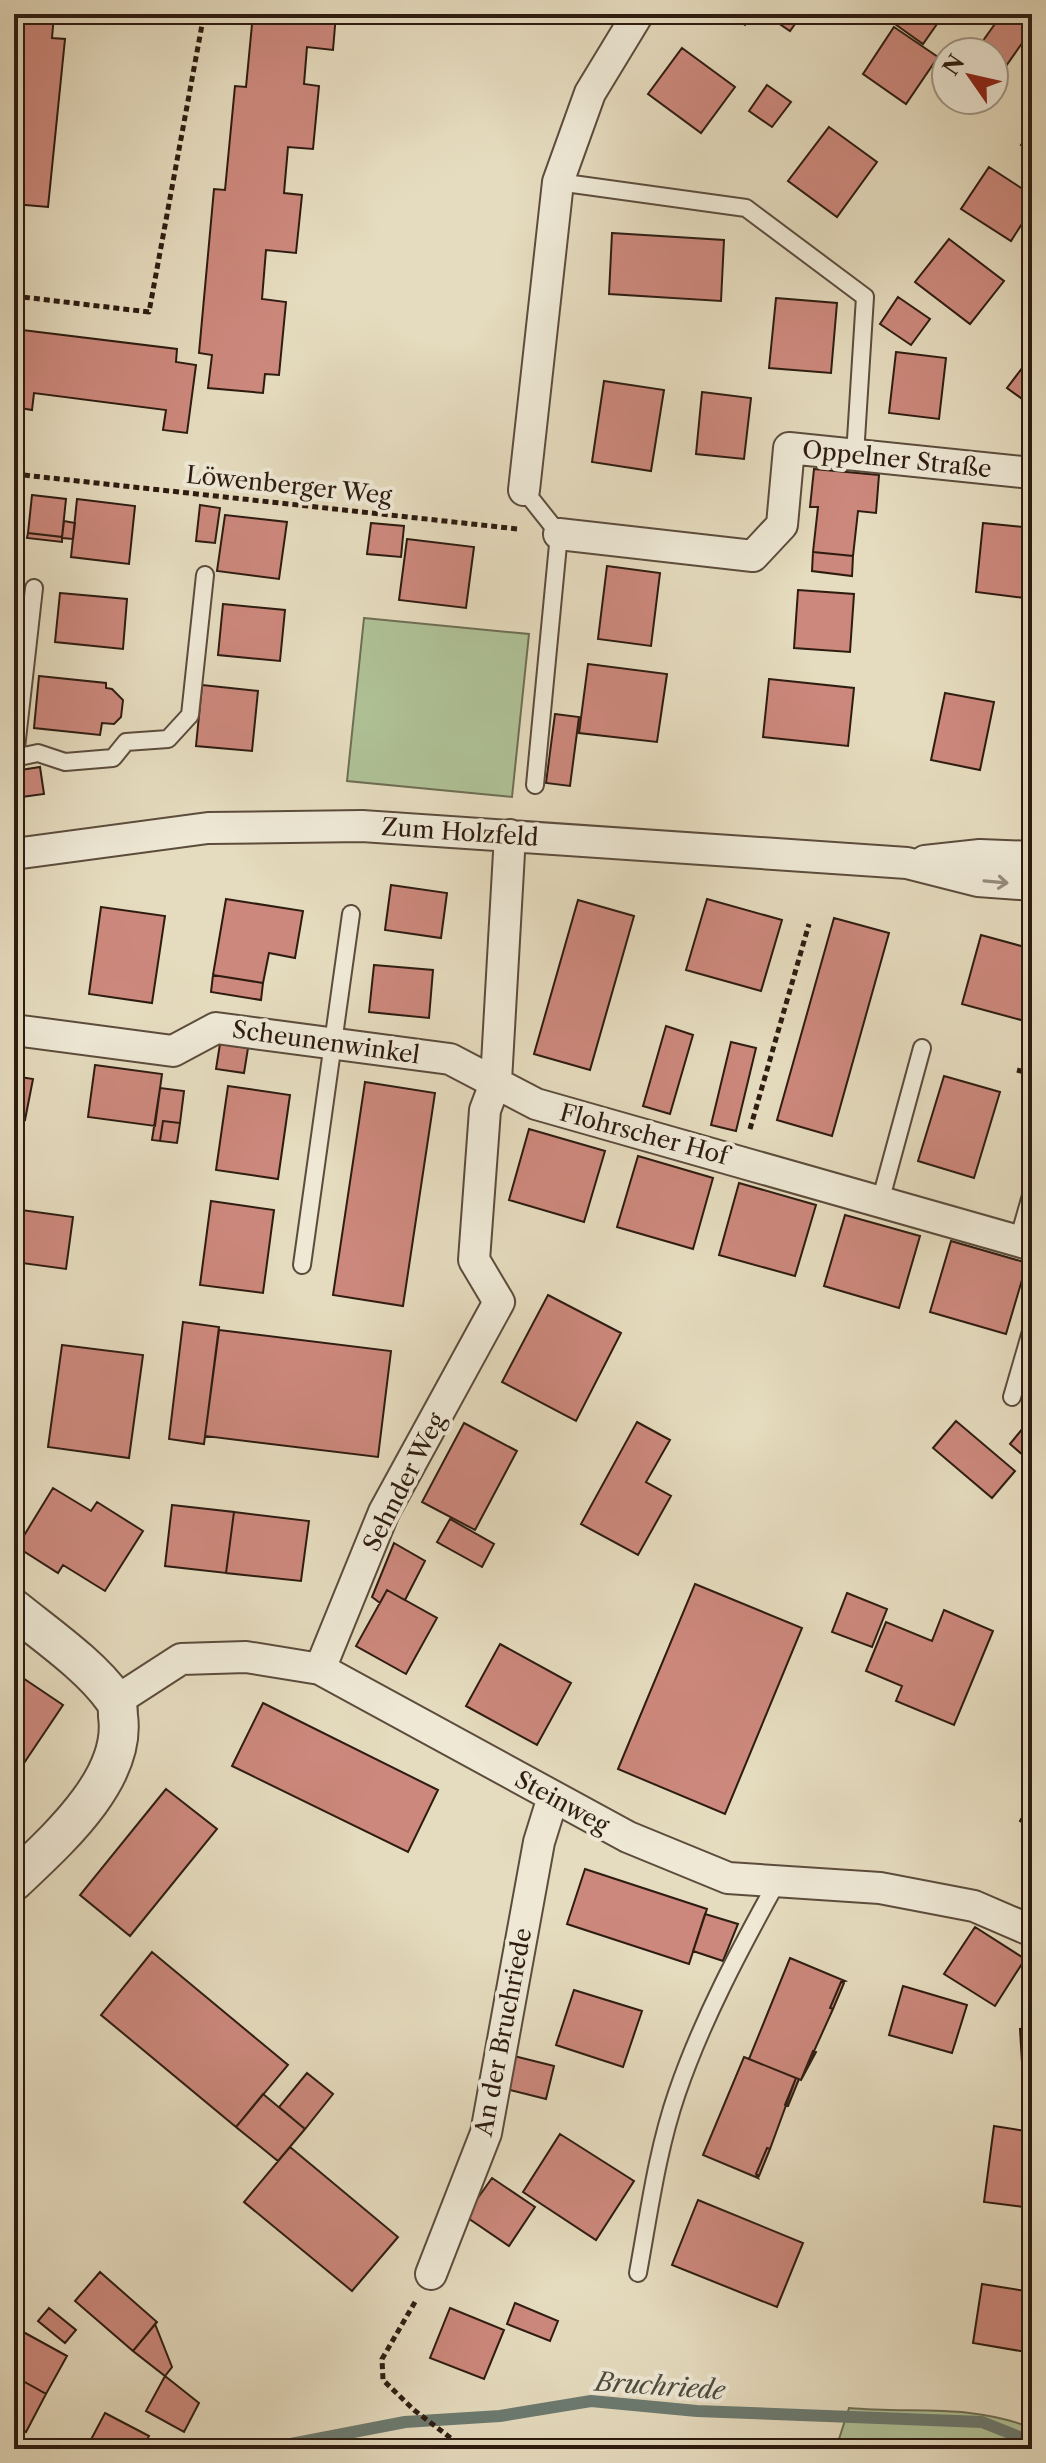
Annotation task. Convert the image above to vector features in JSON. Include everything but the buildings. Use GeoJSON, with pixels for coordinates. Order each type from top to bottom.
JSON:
{"type":"FeatureCollection","features":[{"type":"Feature","properties":{"kind":"street"},"geometry":{"type":"LineString","coordinates":[[524,490],[558,182],[590,93],[638,14]]}},
{"type":"Feature","properties":{"kind":"street","name":"Oppelner Straße"},"geometry":{"type":"LineString","coordinates":[[559,534],[753,556],[782,525],[789,448],[1032,473]]}},
{"type":"Feature","properties":{"kind":"street","name":"Zum Holzfeld"},"geometry":{"type":"LineString","coordinates":[[14,854],[208,828],[362,826],[907,863],[978,881],[1032,885]]}},
{"type":"Feature","properties":{"kind":"street"},"geometry":{"type":"LineString","coordinates":[[496,1081],[510,835]]}},
{"type":"Feature","properties":{"kind":"street","name":"Zum Holzfeld"},"geometry":{"type":"LineString","coordinates":[[907,863],[980,855],[1032,857]]}},
{"type":"Feature","properties":{"kind":"street","name":"Scheunenwinkel"},"geometry":{"type":"LineString","coordinates":[[14,1030],[173,1051],[216,1028],[450,1059],[496,1081]]}},
{"type":"Feature","properties":{"kind":"street","name":"Flohrscher Hof"},"geometry":{"type":"LineString","coordinates":[[496,1081],[536,1104],[1025,1243]]}},
{"type":"Feature","properties":{"kind":"street","name":"Sehnder Weg"},"geometry":{"type":"LineString","coordinates":[[320,1669],[384,1512],[499,1302],[474,1260],[485,1110],[496,1081]]}},
{"type":"Feature","properties":{"kind":"street"},"geometry":{"type":"LineString","coordinates":[[14,1609],[61,1646],[116,1701],[120,1725],[116,1756],[98,1791],[14,1881]]}},
{"type":"Feature","properties":{"kind":"street","name":"Steinweg"},"geometry":{"type":"LineString","coordinates":[[116,1701],[181,1659],[246,1657],[320,1669],[628,1837],[728,1878],[880,1888],[958,1903],[1032,1931]]}},
{"type":"Feature","properties":{"kind":"street","name":"An der Bruchriede"},"geometry":{"type":"LineString","coordinates":[[431,2274],[486,2133],[539,1842],[553,1797]]}},
{"type":"Feature","properties":{"kind":"lane"},"geometry":{"type":"LineString","coordinates":[[558,182],[746,208],[865,297],[855,455]]}},
{"type":"Feature","properties":{"kind":"lane"},"geometry":{"type":"LineString","coordinates":[[524,490],[559,534],[535,785]]}},
{"type":"Feature","properties":{"kind":"lane"},"geometry":{"type":"LineString","coordinates":[[34,588],[15,758],[38,753],[65,762],[113,758],[126,742],[168,739],[190,715],[205,575]]}},
{"type":"Feature","properties":{"kind":"lane"},"geometry":{"type":"LineString","coordinates":[[302,1265],[351,914]]}},
{"type":"Feature","properties":{"kind":"lane"},"geometry":{"type":"LineString","coordinates":[[880,1202],[922,1048]]}},
{"type":"Feature","properties":{"kind":"lane"},"geometry":{"type":"LineString","coordinates":[[1025,1243],[1032,1192]]}},
{"type":"Feature","properties":{"kind":"lane"},"geometry":{"type":"LineString","coordinates":[[1012,1397],[1032,1328]]}},
{"type":"Feature","properties":{"kind":"lane"},"geometry":{"type":"LineString","coordinates":[[638,2273],[661,2150],[677,2092],[740,1950],[777,1882]]}},
{"type":"Feature","properties":{"kind":"path"},"geometry":{"type":"LineString","coordinates":[[14,296],[149,312],[204,14]]}},
{"type":"Feature","properties":{"kind":"path","name":"Löwenberger Weg"},"geometry":{"type":"LineString","coordinates":[[14,474],[559,534]]}},
{"type":"Feature","properties":{"kind":"path"},"geometry":{"type":"LineString","coordinates":[[741,1161],[809,924]]}},
{"type":"Feature","properties":{"kind":"path"},"geometry":{"type":"LineString","coordinates":[[1017,1070],[1032,1074]]}},
{"type":"Feature","properties":{"kind":"path"},"geometry":{"type":"LineString","coordinates":[[431,2274],[382,2359],[383,2380],[414,2410],[465,2449]]}},
{"type":"Feature","properties":{"kind":"green space"},"geometry":{"type":"Polygon","coordinates":[[[364,618],[529,634],[512,797],[347,781],[364,618]]]}},
{"type":"Feature","properties":{"kind":"green space"},"geometry":{"type":"Polygon","coordinates":[[[849,2408],[986,2415],[1032,2428],[1032,2449],[869,2449],[839,2439],[849,2408]]]}},
{"type":"Feature","properties":{"kind":"waterway","name":"Bruchriede"},"geometry":{"type":"LineString","coordinates":[[284,2449],[291,2444],[405,2422],[500,2416],[591,2401],[697,2411],[982,2422],[1032,2442]]}}]}
